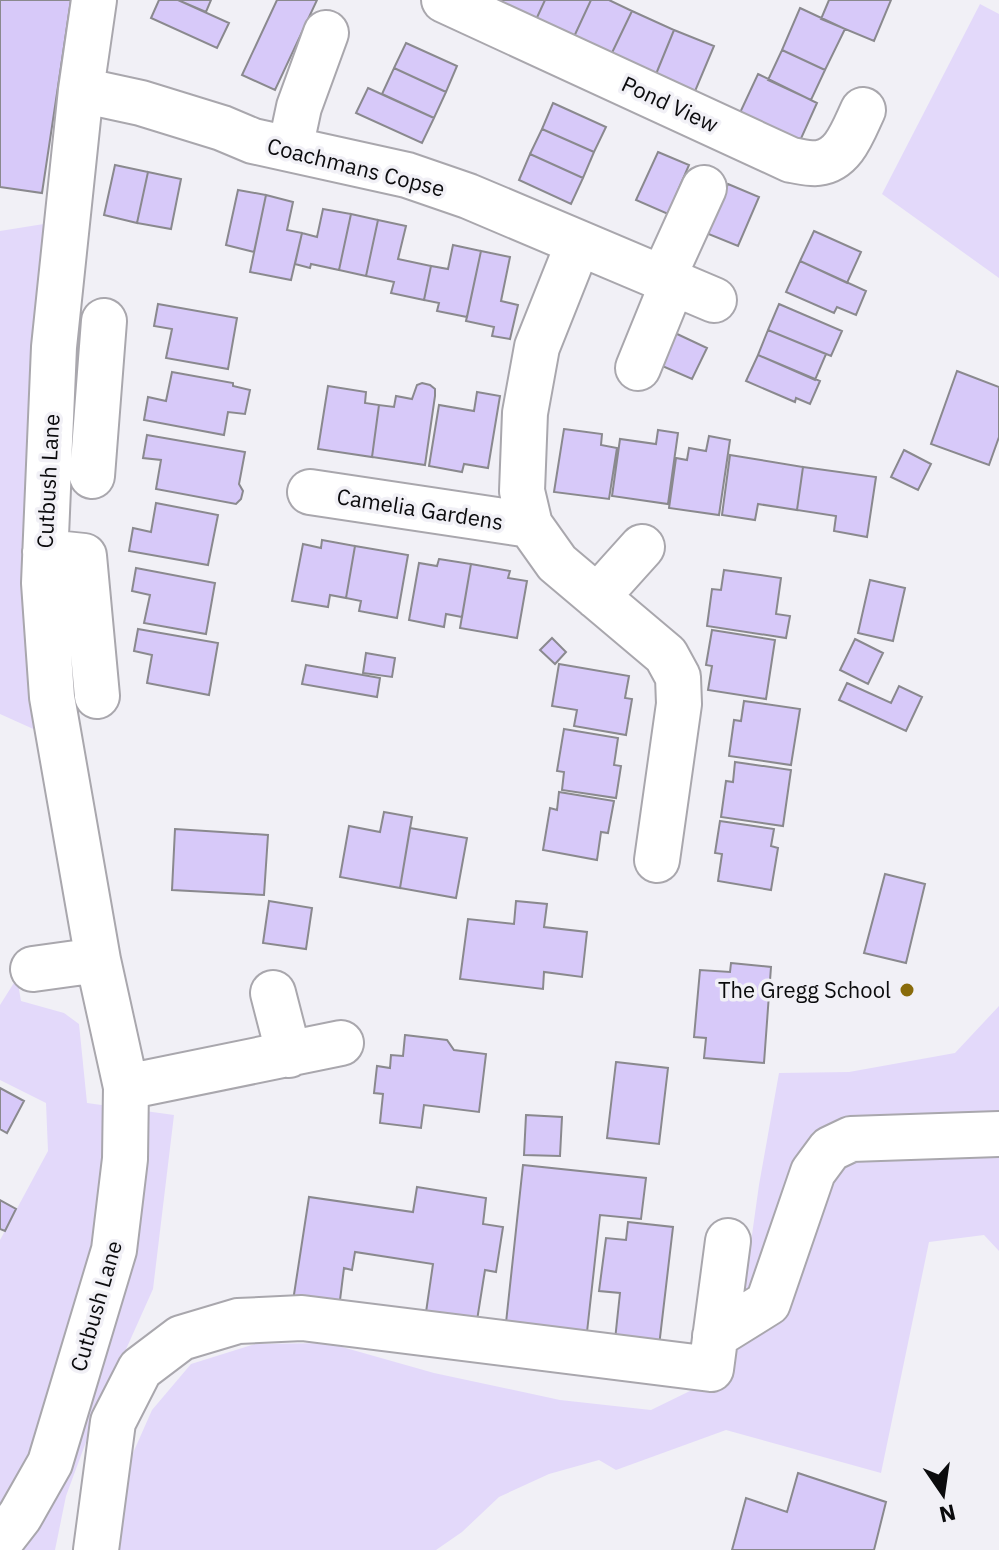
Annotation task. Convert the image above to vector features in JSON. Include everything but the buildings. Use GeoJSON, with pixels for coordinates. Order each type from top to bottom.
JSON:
{"type":"FeatureCollection","features":[{"type":"Feature","properties":{"kind":"street","name":"Cutbush Lane"},"geometry":{"type":"LineString","coordinates":[[0,1542],[20,1516],[50,1463],[114,1250],[125,1159],[126,1087],[98,960],[52,697],[44,583],[54,347],[81,90],[94,0]]}},
{"type":"Feature","properties":{"kind":"street","name":"Pond View"},"geometry":{"type":"LineString","coordinates":[[454,2],[791,160],[817,164],[831,159],[844,148],[863,110]]}},
{"type":"Feature","properties":{"kind":"street"},"geometry":{"type":"LineString","coordinates":[[290,149],[299,107],[326,33]]}},
{"type":"Feature","properties":{"kind":"street","name":"Coachmans Copse"},"geometry":{"type":"LineString","coordinates":[[81,90],[141,103],[253,141],[407,175],[468,196],[714,300]]}},
{"type":"Feature","properties":{"kind":"street"},"geometry":{"type":"LineString","coordinates":[[638,368],[704,188]]}},
{"type":"Feature","properties":{"kind":"street","name":"Camelia Gardens"},"geometry":{"type":"LineString","coordinates":[[578,244],[537,347],[525,413],[522,491],[530,525],[557,563],[666,655],[678,677],[679,704],[657,860]]}},
{"type":"Feature","properties":{"kind":"street"},"geometry":{"type":"LineString","coordinates":[[92,476],[104,321]]}},
{"type":"Feature","properties":{"kind":"street"},"geometry":{"type":"LineString","coordinates":[[51,416],[96,419]]}},
{"type":"Feature","properties":{"kind":"street","name":"Camelia Gardens"},"geometry":{"type":"LineString","coordinates":[[310,492],[530,525]]}},
{"type":"Feature","properties":{"kind":"street"},"geometry":{"type":"LineString","coordinates":[[597,597],[642,547]]}},
{"type":"Feature","properties":{"kind":"street"},"geometry":{"type":"LineString","coordinates":[[45,552],[84,556],[97,696]]}},
{"type":"Feature","properties":{"kind":"street"},"geometry":{"type":"LineString","coordinates":[[33,969],[98,960]]}},
{"type":"Feature","properties":{"kind":"street"},"geometry":{"type":"LineString","coordinates":[[273,993],[289,1055]]}},
{"type":"Feature","properties":{"kind":"street"},"geometry":{"type":"LineString","coordinates":[[126,1087],[341,1043]]}},
{"type":"Feature","properties":{"kind":"street"},"geometry":{"type":"LineString","coordinates":[[715,1336],[768,1303],[813,1172],[830,1149],[851,1139],[999,1134]]}},
{"type":"Feature","properties":{"kind":"street"},"geometry":{"type":"LineString","coordinates":[[96,1550],[113,1422],[140,1369],[181,1338],[238,1321],[302,1318],[711,1369],[728,1241]]}},
{"type":"Feature","properties":{"kind":"shaded area"},"geometry":{"type":"Polygon","coordinates":[[[980,4],[999,14],[999,278],[882,194],[980,4]]]}},
{"type":"Feature","properties":{"kind":"shaded area"},"geometry":{"type":"Polygon","coordinates":[[[50,223],[40,732],[0,714],[0,231],[50,223]]]}},
{"type":"Feature","properties":{"kind":"shaded area"},"geometry":{"type":"Polygon","coordinates":[[[17,978],[21,1001],[64,1013],[79,1024],[87,1103],[174,1115],[153,1289],[93,1423],[66,1496],[55,1550],[0,1550],[0,1240],[48,1151],[46,1103],[0,1080],[0,1005],[17,978]]]}},
{"type":"Feature","properties":{"kind":"shaded area"},"geometry":{"type":"Polygon","coordinates":[[[999,1006],[999,1251],[984,1235],[929,1242],[881,1473],[726,1430],[616,1470],[599,1460],[549,1474],[499,1497],[462,1532],[436,1550],[82,1550],[118,1487],[152,1410],[191,1364],[255,1344],[328,1343],[434,1373],[560,1400],[651,1410],[733,1370],[759,1185],[779,1073],[849,1072],[955,1053],[999,1006]]]}},
{"type":"Feature","properties":{"kind":"place","name":"The Gregg School"},"geometry":{"type":"Point","coordinates":[907,990]}}]}
